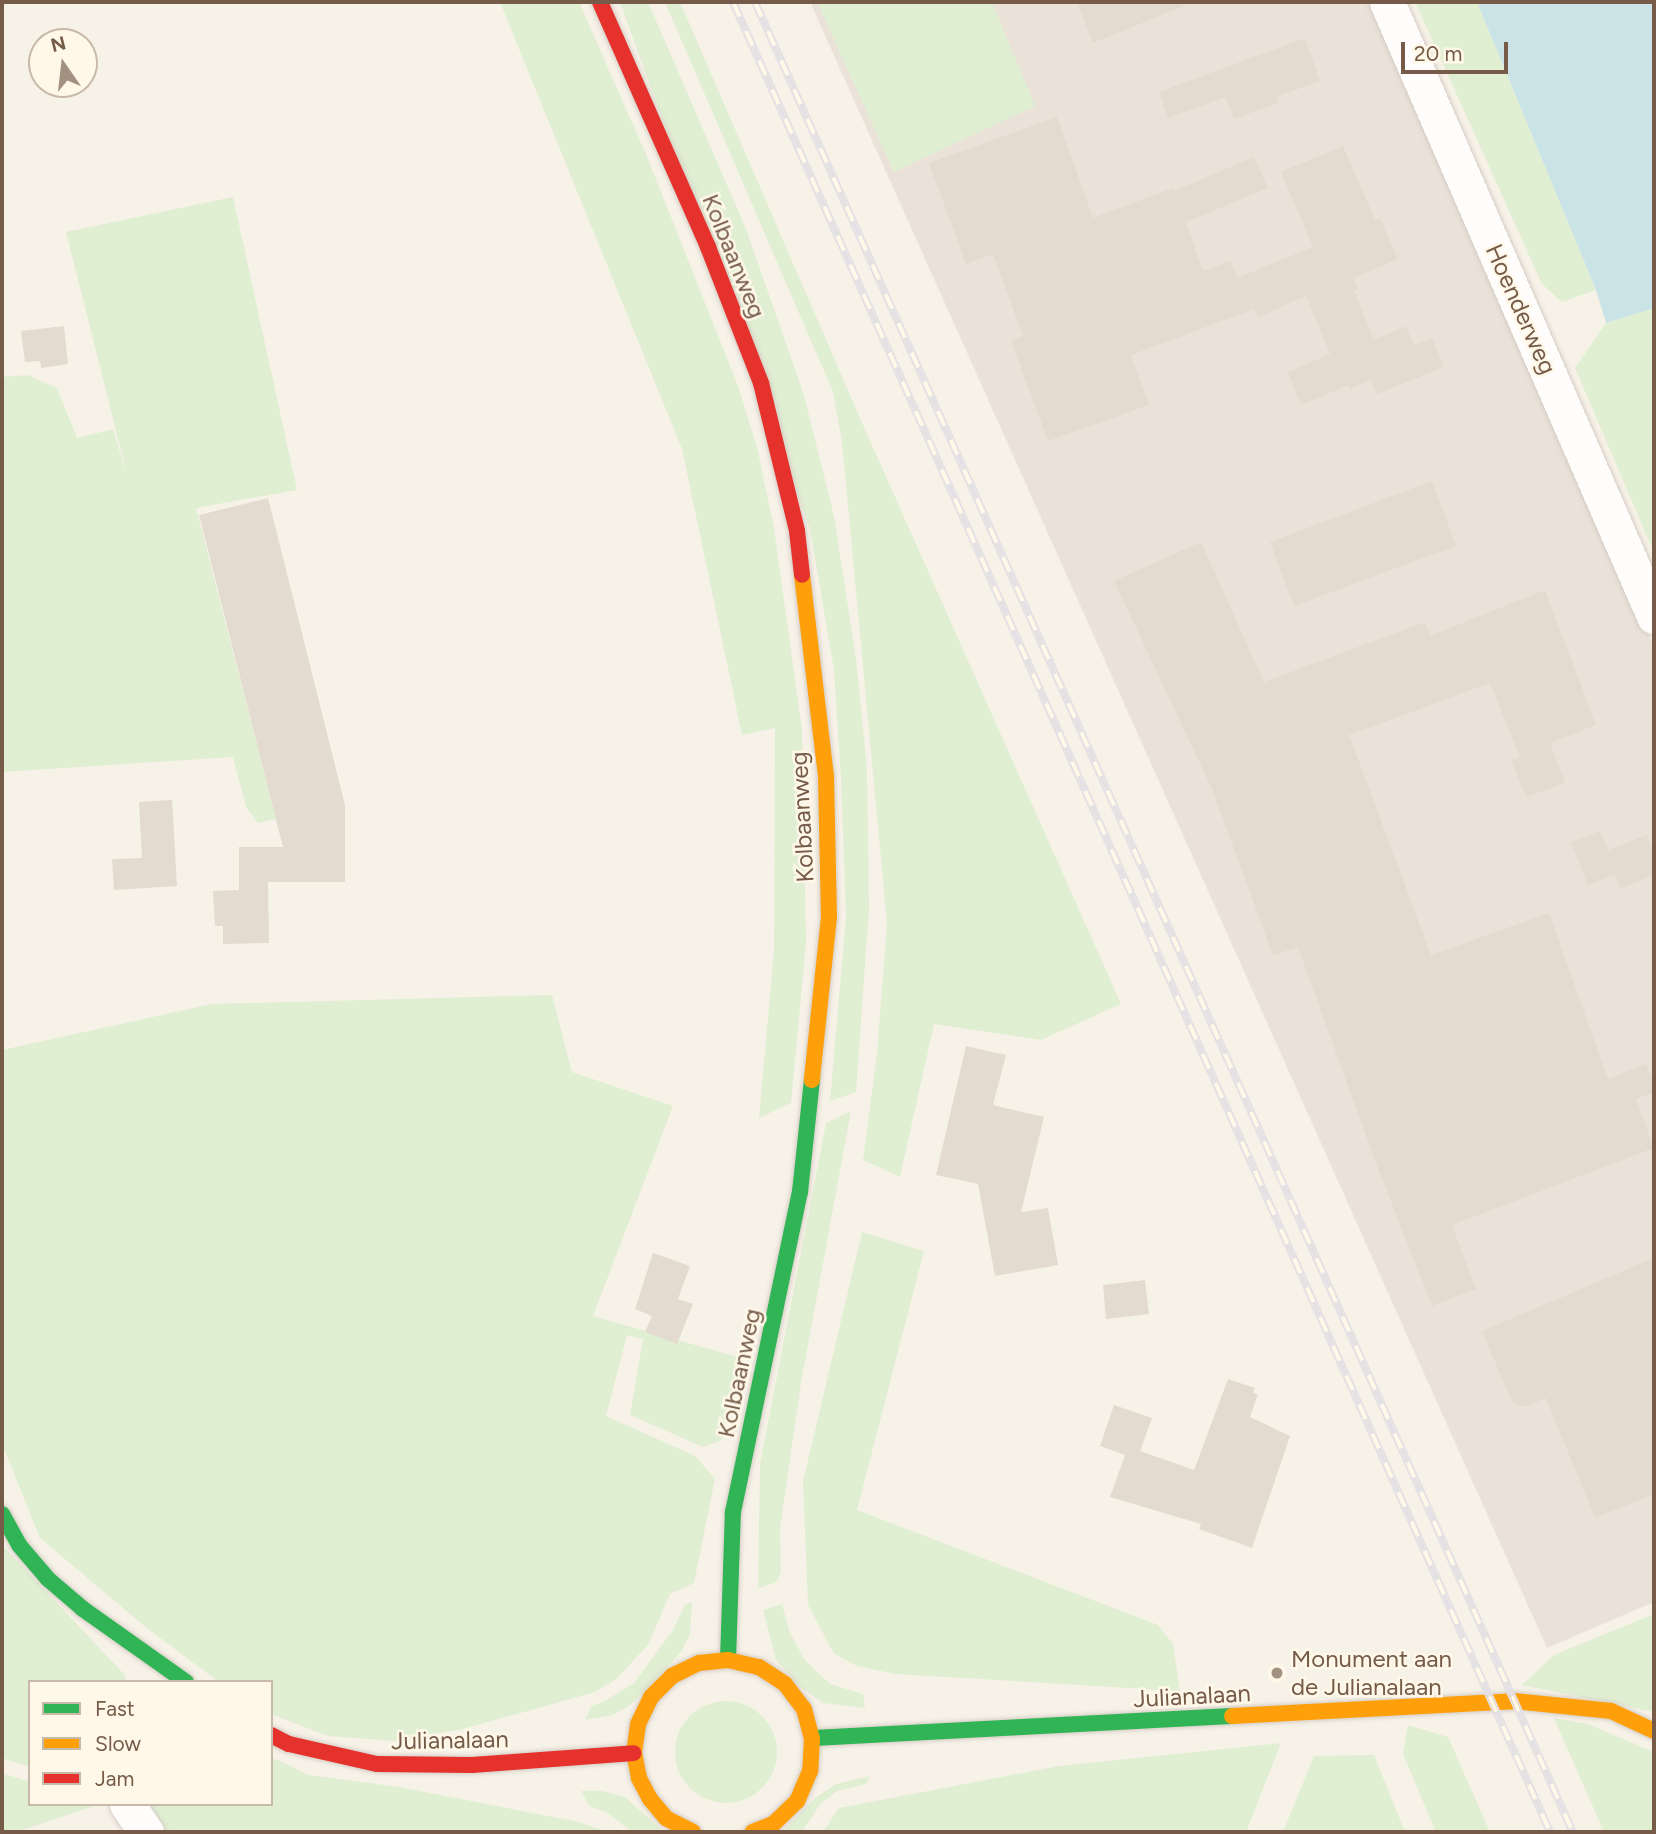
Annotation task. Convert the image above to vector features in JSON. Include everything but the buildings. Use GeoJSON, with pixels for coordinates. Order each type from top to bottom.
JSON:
{"type":"FeatureCollection","features":[{"type":"Feature","properties":{"kind":"street","name":"Kolbaanweg"},"geometry":{"type":"LineString","coordinates":[[600,2],[708,247],[761,383],[797,531],[826,776],[829,917],[810,1103],[800,1192],[733,1512],[728,1597],[728,1660]]}},
{"type":"Feature","properties":{"kind":"street","name":"Hoenderweg"},"geometry":{"type":"LineString","coordinates":[[1387,2],[1654,617]]}},
{"type":"Feature","properties":{"kind":"street"},"geometry":{"type":"LineString","coordinates":[[2,1514],[19,1545],[48,1579],[170,1677]]}},
{"type":"Feature","properties":{"kind":"street"},"geometry":{"type":"LineString","coordinates":[[693,1832],[666,1818],[650,1799],[639,1778],[634,1753],[638,1724],[651,1697],[672,1676],[699,1663],[728,1660],[759,1667],[785,1684],[803,1709],[813,1738],[810,1771],[797,1801],[773,1824],[752,1832]]}},
{"type":"Feature","properties":{"kind":"street","name":"Julianalaan"},"geometry":{"type":"LineString","coordinates":[[813,1738],[1514,1701],[1611,1711],[1654,1731]]}},
{"type":"Feature","properties":{"kind":"street","name":"Julianalaan"},"geometry":{"type":"LineString","coordinates":[[273,1736],[289,1744],[377,1764],[472,1765],[634,1753]]}},
{"type":"Feature","properties":{"kind":"street"},"geometry":{"type":"LineString","coordinates":[[128,1806],[146,1832]]}},
{"type":"Feature","properties":{"kind":"shaded area"},"geometry":{"type":"Polygon","coordinates":[[[810,2],[1376,2],[1654,647],[1654,1602],[1547,1648],[810,2]]]}},
{"type":"Feature","properties":{"kind":"green space"},"geometry":{"type":"Polygon","coordinates":[[[500,2],[579,2],[646,154],[738,386],[757,447],[774,528],[802,730],[806,943],[791,1103],[759,1118],[774,951],[775,728],[742,735],[682,449],[500,2]]]}},
{"type":"Feature","properties":{"kind":"green space"},"geometry":{"type":"Polygon","coordinates":[[[620,2],[648,2],[746,229],[804,395],[834,516],[856,658],[867,770],[869,907],[856,1092],[830,1101],[846,917],[834,670],[810,529],[620,2]]]}},
{"type":"Feature","properties":{"kind":"green space"},"geometry":{"type":"Polygon","coordinates":[[[665,2],[680,2],[863,425],[1121,1004],[1041,1040],[934,1024],[900,1177],[863,1160],[877,1054],[887,923],[842,442],[833,392],[665,2]]]}},
{"type":"Feature","properties":{"kind":"green space"},"geometry":{"type":"Polygon","coordinates":[[[817,2],[992,2],[1035,106],[894,172],[817,2]]]}},
{"type":"Feature","properties":{"kind":"green space"},"geometry":{"type":"Polygon","coordinates":[[[1415,2],[1477,2],[1596,290],[1562,302],[1542,284],[1415,2]]]}},
{"type":"Feature","properties":{"kind":"green space"},"geometry":{"type":"Polygon","coordinates":[[[233,197],[297,490],[196,508],[276,819],[258,823],[246,807],[233,757],[2,772],[2,377],[28,375],[57,388],[77,438],[113,429],[128,479],[66,232],[233,197]]]}},
{"type":"Feature","properties":{"kind":"green space"},"geometry":{"type":"Polygon","coordinates":[[[1654,308],[1654,545],[1651,546],[1575,368],[1606,323],[1654,308]]]}},
{"type":"Feature","properties":{"kind":"green space"},"geometry":{"type":"Polygon","coordinates":[[[552,995],[572,1072],[673,1106],[593,1316],[741,1358],[722,1440],[703,1447],[630,1415],[643,1339],[627,1335],[606,1416],[695,1456],[715,1479],[694,1583],[670,1594],[648,1645],[615,1680],[595,1692],[463,1729],[395,1741],[328,1736],[273,1715],[273,1680],[216,1680],[148,1629],[40,1538],[2,1444],[2,1050],[212,1004],[552,995]]]}},
{"type":"Feature","properties":{"kind":"green space"},"geometry":{"type":"Polygon","coordinates":[[[851,1111],[801,1383],[780,1529],[781,1573],[775,1583],[758,1588],[760,1464],[826,1123],[851,1111]]]}},
{"type":"Feature","properties":{"kind":"green space"},"geometry":{"type":"Polygon","coordinates":[[[862,1232],[924,1251],[857,1510],[1158,1625],[1173,1644],[1180,1691],[895,1674],[857,1666],[834,1654],[808,1605],[803,1481],[862,1232]]]}},
{"type":"Feature","properties":{"kind":"green space"},"geometry":{"type":"Polygon","coordinates":[[[2,1545],[124,1674],[126,1680],[28,1680],[28,1766],[2,1758],[2,1545]]]}},
{"type":"Feature","properties":{"kind":"green space"},"geometry":{"type":"Polygon","coordinates":[[[692,1602],[690,1634],[681,1652],[632,1704],[613,1715],[585,1720],[591,1706],[605,1701],[634,1683],[673,1630],[685,1605],[692,1602]]]}},
{"type":"Feature","properties":{"kind":"green space"},"geometry":{"type":"Polygon","coordinates":[[[782,1604],[790,1633],[805,1660],[830,1684],[863,1694],[865,1708],[823,1703],[799,1686],[776,1660],[763,1610],[782,1604]]]}},
{"type":"Feature","properties":{"kind":"green space"},"geometry":{"type":"Polygon","coordinates":[[[1654,1614],[1654,1712],[1522,1685],[1554,1655],[1654,1614]]]}},
{"type":"Feature","properties":{"kind":"green space"},"geometry":{"type":"Polygon","coordinates":[[[726,1701],[746,1705],[762,1716],[773,1732],[777,1752],[773,1772],[762,1788],[746,1799],[726,1803],[706,1799],[690,1788],[679,1772],[675,1752],[679,1732],[690,1716],[706,1705],[726,1701]]]}},
{"type":"Feature","properties":{"kind":"green space"},"geometry":{"type":"Polygon","coordinates":[[[1554,1718],[1588,1724],[1654,1752],[1654,1832],[1604,1832],[1554,1718]]]}},
{"type":"Feature","properties":{"kind":"green space"},"geometry":{"type":"Polygon","coordinates":[[[1408,1725],[1448,1737],[1490,1832],[1436,1832],[1403,1754],[1408,1725]]]}},
{"type":"Feature","properties":{"kind":"green space"},"geometry":{"type":"Polygon","coordinates":[[[1281,1743],[1246,1832],[823,1832],[839,1808],[1059,1766],[1281,1743]]]}},
{"type":"Feature","properties":{"kind":"green space"},"geometry":{"type":"Polygon","coordinates":[[[1374,1755],[1405,1832],[1283,1832],[1314,1756],[1374,1755]]]}},
{"type":"Feature","properties":{"kind":"green space"},"geometry":{"type":"Polygon","coordinates":[[[273,1758],[309,1775],[399,1787],[579,1822],[606,1832],[167,1832],[148,1806],[273,1806],[273,1758]]]}},
{"type":"Feature","properties":{"kind":"green space"},"geometry":{"type":"Polygon","coordinates":[[[2,1773],[28,1781],[28,1806],[94,1806],[17,1832],[2,1832],[2,1773]]]}},
{"type":"Feature","properties":{"kind":"green space"},"geometry":{"type":"Polygon","coordinates":[[[870,1776],[866,1784],[837,1791],[821,1803],[802,1832],[782,1832],[814,1799],[836,1784],[870,1776]]]}},
{"type":"Feature","properties":{"kind":"green space"},"geometry":{"type":"Polygon","coordinates":[[[581,1791],[603,1791],[625,1797],[664,1832],[632,1832],[606,1812],[589,1806],[581,1791]]]}},
{"type":"Feature","properties":{"kind":"water"},"geometry":{"type":"Polygon","coordinates":[[[1477,2],[1654,2],[1654,308],[1606,323],[1596,290],[1477,2]]]}},
{"type":"Feature","properties":{"kind":"railway"},"geometry":{"type":"LineString","coordinates":[[733,2],[1550,1832]]}},
{"type":"Feature","properties":{"kind":"railway"},"geometry":{"type":"LineString","coordinates":[[755,2],[1573,1832]]}},
{"type":"Feature","properties":{"kind":"traffic: fast"},"geometry":{"type":"LineString","coordinates":[[728,1660],[733,1512],[800,1192],[812,1080]]}},
{"type":"Feature","properties":{"kind":"traffic: fast"},"geometry":{"type":"LineString","coordinates":[[2,1514],[19,1545],[48,1579],[83,1609],[183,1680]]}},
{"type":"Feature","properties":{"kind":"traffic: fast"},"geometry":{"type":"LineString","coordinates":[[812,1738],[1232,1716]]}},
{"type":"Feature","properties":{"kind":"traffic: slow"},"geometry":{"type":"LineString","coordinates":[[802,575],[826,776],[829,917],[812,1080]]}},
{"type":"Feature","properties":{"kind":"traffic: slow"},"geometry":{"type":"LineString","coordinates":[[693,1832],[666,1818],[650,1799],[639,1778],[634,1753],[638,1724],[651,1697],[672,1676],[699,1663],[728,1660],[759,1667],[785,1684],[804,1709],[812,1738],[810,1771],[797,1801],[773,1824],[752,1832]]}},
{"type":"Feature","properties":{"kind":"traffic: slow"},"geometry":{"type":"LineString","coordinates":[[1232,1716],[1514,1701],[1611,1711],[1654,1731]]}},
{"type":"Feature","properties":{"kind":"traffic: jam"},"geometry":{"type":"LineString","coordinates":[[600,2],[708,247],[761,383],[797,531],[802,575]]}},
{"type":"Feature","properties":{"kind":"traffic: jam"},"geometry":{"type":"LineString","coordinates":[[273,1736],[289,1744],[377,1764],[472,1765],[634,1753]]}},
{"type":"Feature","properties":{"kind":"place","name":"Monument aan de Julianalaan"},"geometry":{"type":"Point","coordinates":[1277,1673]}}]}
